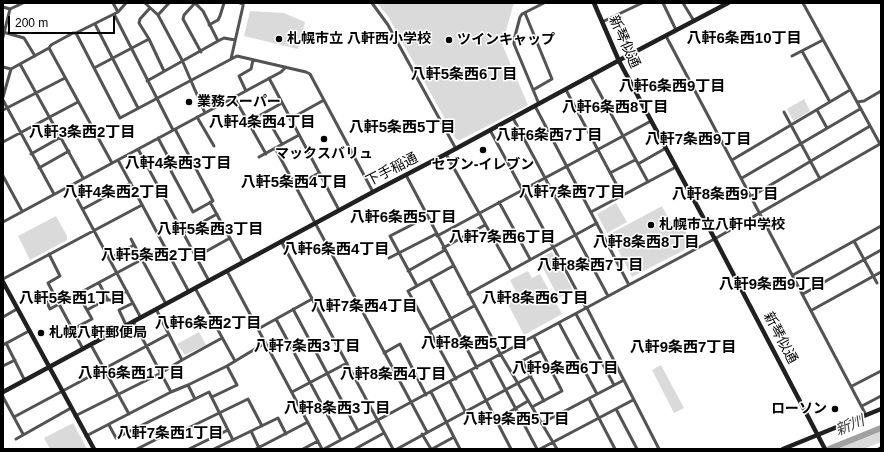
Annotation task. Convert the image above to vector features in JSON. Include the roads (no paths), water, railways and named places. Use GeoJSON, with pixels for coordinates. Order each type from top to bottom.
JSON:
{"type":"FeatureCollection","features":[{"type":"Feature","properties":{"kind":"main road","name":"新琴似通"},"geometry":{"type":"LineString","coordinates":[[594,3],[619,61],[715,239],[825,449]]}},
{"type":"Feature","properties":{"kind":"main road","name":"下手稲通"},"geometry":{"type":"LineString","coordinates":[[3,392],[314,223],[456,149],[728,3]]}},
{"type":"Feature","properties":{"kind":"main road"},"geometry":{"type":"LineString","coordinates":[[3,282],[5,290],[94,449]]}},
{"type":"Feature","properties":{"kind":"main road"},"geometry":{"type":"LineString","coordinates":[[784,449],[881,409]]}},
{"type":"Feature","properties":{"kind":"street"},"geometry":{"type":"LineString","coordinates":[[3,7],[10,9],[23,3]]}},
{"type":"Feature","properties":{"kind":"street"},"geometry":{"type":"LineString","coordinates":[[113,3],[118,12]]}},
{"type":"Feature","properties":{"kind":"street"},"geometry":{"type":"LineString","coordinates":[[3,67],[11,69],[73,33],[76,33],[118,12],[126,3]]}},
{"type":"Feature","properties":{"kind":"street"},"geometry":{"type":"LineString","coordinates":[[145,3],[158,15],[182,60],[205,113]]}},
{"type":"Feature","properties":{"kind":"street"},"geometry":{"type":"LineString","coordinates":[[158,15],[169,3]]}},
{"type":"Feature","properties":{"kind":"street"},"geometry":{"type":"LineString","coordinates":[[201,52],[183,19],[184,15],[195,3],[203,11],[218,41]]}},
{"type":"Feature","properties":{"kind":"street"},"geometry":{"type":"LineString","coordinates":[[210,25],[218,20],[224,3]]}},
{"type":"Feature","properties":{"kind":"street"},"geometry":{"type":"LineString","coordinates":[[231,59],[243,6],[243,4],[240,3]]}},
{"type":"Feature","properties":{"kind":"street"},"geometry":{"type":"LineString","coordinates":[[372,3],[383,16],[456,149]]}},
{"type":"Feature","properties":{"kind":"street"},"geometry":{"type":"LineString","coordinates":[[544,3],[525,12],[520,17],[514,44],[533,90],[537,105],[629,285]]}},
{"type":"Feature","properties":{"kind":"street"},"geometry":{"type":"LineString","coordinates":[[602,22],[640,3]]}},
{"type":"Feature","properties":{"kind":"street"},"geometry":{"type":"LineString","coordinates":[[664,3],[676,30]]}},
{"type":"Feature","properties":{"kind":"street"},"geometry":{"type":"LineString","coordinates":[[683,3],[694,21]]}},
{"type":"Feature","properties":{"kind":"street"},"geometry":{"type":"LineString","coordinates":[[227,271],[323,449],[477,368],[761,214],[880,144],[803,3]]}},
{"type":"Feature","properties":{"kind":"street"},"geometry":{"type":"LineString","coordinates":[[150,8],[140,19],[139,23],[149,39],[164,71]]}},
{"type":"Feature","properties":{"kind":"street"},"geometry":{"type":"LineString","coordinates":[[3,37],[10,9]]}},
{"type":"Feature","properties":{"kind":"street"},"geometry":{"type":"LineString","coordinates":[[525,12],[552,79],[533,90]]}},
{"type":"Feature","properties":{"kind":"street"},"geometry":{"type":"LineString","coordinates":[[114,14],[147,81],[158,98],[213,201],[194,212],[171,171],[172,164],[158,138]]}},
{"type":"Feature","properties":{"kind":"street"},"geometry":{"type":"LineString","coordinates":[[95,24],[138,108]]}},
{"type":"Feature","properties":{"kind":"street"},"geometry":{"type":"LineString","coordinates":[[4,32],[24,38],[35,56]]}},
{"type":"Feature","properties":{"kind":"street"},"geometry":{"type":"LineString","coordinates":[[76,33],[120,118],[237,56],[310,74],[373,192]]}},
{"type":"Feature","properties":{"kind":"street"},"geometry":{"type":"LineString","coordinates":[[666,36],[752,196],[866,415]]}},
{"type":"Feature","properties":{"kind":"street"},"geometry":{"type":"LineString","coordinates":[[147,81],[182,60],[201,52],[224,38],[235,40]]}},
{"type":"Feature","properties":{"kind":"street"},"geometry":{"type":"LineString","coordinates":[[94,68],[149,39]]}},
{"type":"Feature","properties":{"kind":"street"},"geometry":{"type":"LineString","coordinates":[[792,56],[823,40]]}},
{"type":"Feature","properties":{"kind":"street"},"geometry":{"type":"LineString","coordinates":[[49,48],[112,163]]}},
{"type":"Feature","properties":{"kind":"street"},"geometry":{"type":"LineString","coordinates":[[802,51],[830,102]]}},
{"type":"Feature","properties":{"kind":"street"},"geometry":{"type":"LineString","coordinates":[[246,91],[239,76],[251,69],[253,60]]}},
{"type":"Feature","properties":{"kind":"street"},"geometry":{"type":"LineString","coordinates":[[20,64],[83,178]]}},
{"type":"Feature","properties":{"kind":"street"},"geometry":{"type":"LineString","coordinates":[[3,222],[281,72],[286,67]]}},
{"type":"Feature","properties":{"kind":"street"},"geometry":{"type":"LineString","coordinates":[[3,97],[11,69]]}},
{"type":"Feature","properties":{"kind":"street"},"geometry":{"type":"LineString","coordinates":[[591,77],[648,182]]}},
{"type":"Feature","properties":{"kind":"street"},"geometry":{"type":"LineString","coordinates":[[3,110],[65,78]]}},
{"type":"Feature","properties":{"kind":"street"},"geometry":{"type":"LineString","coordinates":[[269,78],[339,210]]}},
{"type":"Feature","properties":{"kind":"street"},"geometry":{"type":"LineString","coordinates":[[566,90],[622,195]]}},
{"type":"Feature","properties":{"kind":"street"},"geometry":{"type":"LineString","coordinates":[[732,160],[850,90]]}},
{"type":"Feature","properties":{"kind":"street"},"geometry":{"type":"LineString","coordinates":[[857,102],[864,101],[881,91]]}},
{"type":"Feature","properties":{"kind":"street"},"geometry":{"type":"LineString","coordinates":[[234,97],[266,154]]}},
{"type":"Feature","properties":{"kind":"street"},"geometry":{"type":"LineString","coordinates":[[3,100],[54,194]]}},
{"type":"Feature","properties":{"kind":"street"},"geometry":{"type":"LineString","coordinates":[[290,119],[324,100]]}},
{"type":"Feature","properties":{"kind":"street"},"geometry":{"type":"LineString","coordinates":[[3,142],[78,102]]}},
{"type":"Feature","properties":{"kind":"street"},"geometry":{"type":"LineString","coordinates":[[248,122],[282,103]]}},
{"type":"Feature","properties":{"kind":"street"},"geometry":{"type":"LineString","coordinates":[[742,178],[860,108]]}},
{"type":"Feature","properties":{"kind":"street"},"geometry":{"type":"LineString","coordinates":[[817,110],[827,128]]}},
{"type":"Feature","properties":{"kind":"street"},"geometry":{"type":"LineString","coordinates":[[264,112],[282,144]]}},
{"type":"Feature","properties":{"kind":"street"},"geometry":{"type":"LineString","coordinates":[[784,112],[820,179]]}},
{"type":"Feature","properties":{"kind":"street"},"geometry":{"type":"LineString","coordinates":[[197,117],[214,146]]}},
{"type":"Feature","properties":{"kind":"street"},"geometry":{"type":"LineString","coordinates":[[513,118],[608,296]]}},
{"type":"Feature","properties":{"kind":"street"},"geometry":{"type":"LineString","coordinates":[[389,258],[437,235],[651,121]]}},
{"type":"Feature","properties":{"kind":"street"},"geometry":{"type":"LineString","coordinates":[[752,196],[870,126]]}},
{"type":"Feature","properties":{"kind":"street"},"geometry":{"type":"LineString","coordinates":[[490,130],[587,308],[659,449]]}},
{"type":"Feature","properties":{"kind":"street"},"geometry":{"type":"LineString","coordinates":[[259,157],[299,135]]}},
{"type":"Feature","properties":{"kind":"street"},"geometry":{"type":"LineString","coordinates":[[32,154],[61,137]]}},
{"type":"Feature","properties":{"kind":"street"},"geometry":{"type":"LineString","coordinates":[[275,148],[410,403],[427,432]]}},
{"type":"Feature","properties":{"kind":"street"},"geometry":{"type":"LineString","coordinates":[[638,164],[666,148]]}},
{"type":"Feature","properties":{"kind":"street"},"geometry":{"type":"LineString","coordinates":[[138,149],[209,280]]}},
{"type":"Feature","properties":{"kind":"street"},"geometry":{"type":"LineString","coordinates":[[39,168],[69,152]]}},
{"type":"Feature","properties":{"kind":"street"},"geometry":{"type":"LineString","coordinates":[[446,154],[511,270]]}},
{"type":"Feature","properties":{"kind":"street"},"geometry":{"type":"LineString","coordinates":[[118,160],[188,292]]}},
{"type":"Feature","properties":{"kind":"street"},"geometry":{"type":"LineString","coordinates":[[610,173],[635,160]]}},
{"type":"Feature","properties":{"kind":"street"},"geometry":{"type":"LineString","coordinates":[[591,212],[676,167]]}},
{"type":"Feature","properties":{"kind":"street"},"geometry":{"type":"LineString","coordinates":[[295,186],[319,173]]}},
{"type":"Feature","properties":{"kind":"street"},"geometry":{"type":"LineString","coordinates":[[406,175],[501,355],[557,449]]}},
{"type":"Feature","properties":{"kind":"street"},"geometry":{"type":"LineString","coordinates":[[4,178],[22,211]]}},
{"type":"Feature","properties":{"kind":"street"},"geometry":{"type":"LineString","coordinates":[[83,209],[131,183]]}},
{"type":"Feature","properties":{"kind":"street"},"geometry":{"type":"LineString","coordinates":[[70,186],[141,318]]}},
{"type":"Feature","properties":{"kind":"street"},"geometry":{"type":"LineString","coordinates":[[210,202],[243,262]]}},
{"type":"Feature","properties":{"kind":"street"},"geometry":{"type":"LineString","coordinates":[[499,202],[530,259]]}},
{"type":"Feature","properties":{"kind":"street"},"geometry":{"type":"LineString","coordinates":[[3,279],[142,205]]}},
{"type":"Feature","properties":{"kind":"street"},"geometry":{"type":"LineString","coordinates":[[184,233],[217,214]]}},
{"type":"Feature","properties":{"kind":"street"},"geometry":{"type":"LineString","coordinates":[[417,286],[390,236],[427,217]]}},
{"type":"Feature","properties":{"kind":"street"},"geometry":{"type":"LineString","coordinates":[[468,294],[597,223]]}},
{"type":"Feature","properties":{"kind":"street"},"geometry":{"type":"LineString","coordinates":[[408,270],[486,225]]}},
{"type":"Feature","properties":{"kind":"street"},"geometry":{"type":"LineString","coordinates":[[793,275],[881,226]]}},
{"type":"Feature","properties":{"kind":"street"},"geometry":{"type":"LineString","coordinates":[[196,257],[230,238]]}},
{"type":"Feature","properties":{"kind":"street"},"geometry":{"type":"LineString","coordinates":[[131,239],[166,304]]}},
{"type":"Feature","properties":{"kind":"street"},"geometry":{"type":"LineString","coordinates":[[281,241],[393,449]]}},
{"type":"Feature","properties":{"kind":"street"},"geometry":{"type":"LineString","coordinates":[[854,241],[877,283]]}},
{"type":"Feature","properties":{"kind":"street"},"geometry":{"type":"LineString","coordinates":[[110,259],[134,245]]}},
{"type":"Feature","properties":{"kind":"street"},"geometry":{"type":"LineString","coordinates":[[43,294],[50,309],[165,247]]}},
{"type":"Feature","properties":{"kind":"street"},"geometry":{"type":"LineString","coordinates":[[803,294],[881,250]]}},
{"type":"Feature","properties":{"kind":"street"},"geometry":{"type":"LineString","coordinates":[[49,254],[60,276],[48,283],[83,349]]}},
{"type":"Feature","properties":{"kind":"street"},"geometry":{"type":"LineString","coordinates":[[453,266],[408,291],[456,379]]}},
{"type":"Feature","properties":{"kind":"street"},"geometry":{"type":"LineString","coordinates":[[812,310],[881,272]]}},
{"type":"Feature","properties":{"kind":"street"},"geometry":{"type":"LineString","coordinates":[[430,278],[477,368]]}},
{"type":"Feature","properties":{"kind":"street"},"geometry":{"type":"LineString","coordinates":[[99,283],[108,300]]}},
{"type":"Feature","properties":{"kind":"street"},"geometry":{"type":"LineString","coordinates":[[195,288],[234,361]]}},
{"type":"Feature","properties":{"kind":"street"},"geometry":{"type":"LineString","coordinates":[[87,310],[105,300],[111,300],[127,291]]}},
{"type":"Feature","properties":{"kind":"street"},"geometry":{"type":"LineString","coordinates":[[73,330],[92,319],[78,294]]}},
{"type":"Feature","properties":{"kind":"street"},"geometry":{"type":"LineString","coordinates":[[258,329],[312,299]]}},
{"type":"Feature","properties":{"kind":"street"},"geometry":{"type":"LineString","coordinates":[[126,325],[119,310],[133,303]]}},
{"type":"Feature","properties":{"kind":"street"},"geometry":{"type":"LineString","coordinates":[[430,330],[474,306]]}},
{"type":"Feature","properties":{"kind":"street"},"geometry":{"type":"LineString","coordinates":[[3,317],[17,309]]}},
{"type":"Feature","properties":{"kind":"street"},"geometry":{"type":"LineString","coordinates":[[156,309],[182,360]]}},
{"type":"Feature","properties":{"kind":"street"},"geometry":{"type":"LineString","coordinates":[[293,309],[358,431]]}},
{"type":"Feature","properties":{"kind":"street"},"geometry":{"type":"LineString","coordinates":[[576,314],[614,385]]}},
{"type":"Feature","properties":{"kind":"street"},"geometry":{"type":"LineString","coordinates":[[276,319],[341,440]]}},
{"type":"Feature","properties":{"kind":"street"},"geometry":{"type":"LineString","coordinates":[[134,322],[171,392]]}},
{"type":"Feature","properties":{"kind":"street"},"geometry":{"type":"LineString","coordinates":[[559,323],[597,394]]}},
{"type":"Feature","properties":{"kind":"street"},"geometry":{"type":"LineString","coordinates":[[25,381],[15,360],[4,344],[29,331]]}},
{"type":"Feature","properties":{"kind":"street"},"geometry":{"type":"LineString","coordinates":[[14,417],[169,334]]}},
{"type":"Feature","properties":{"kind":"street"},"geometry":{"type":"LineString","coordinates":[[532,407],[562,391],[534,337]]}},
{"type":"Feature","properties":{"kind":"street"},"geometry":{"type":"LineString","coordinates":[[75,416],[161,373],[222,338]]}},
{"type":"Feature","properties":{"kind":"street"},"geometry":{"type":"LineString","coordinates":[[86,436],[171,392],[227,366],[266,344]]}},
{"type":"Feature","properties":{"kind":"street"},"geometry":{"type":"LineString","coordinates":[[384,353],[400,344],[426,395]]}},
{"type":"Feature","properties":{"kind":"street"},"geometry":{"type":"LineString","coordinates":[[91,345],[129,414]]}},
{"type":"Feature","properties":{"kind":"street"},"geometry":{"type":"LineString","coordinates":[[541,351],[522,361],[544,401]]}},
{"type":"Feature","properties":{"kind":"street"},"geometry":{"type":"LineString","coordinates":[[3,366],[15,360]]}},
{"type":"Feature","properties":{"kind":"street"},"geometry":{"type":"LineString","coordinates":[[490,360],[537,449]]}},
{"type":"Feature","properties":{"kind":"street"},"geometry":{"type":"LineString","coordinates":[[292,392],[347,363]]}},
{"type":"Feature","properties":{"kind":"street"},"geometry":{"type":"LineString","coordinates":[[212,397],[238,385],[227,366]]}},
{"type":"Feature","properties":{"kind":"street"},"geometry":{"type":"LineString","coordinates":[[471,371],[511,449]]}},
{"type":"Feature","properties":{"kind":"street"},"geometry":{"type":"LineString","coordinates":[[852,386],[881,372]]}},
{"type":"Feature","properties":{"kind":"street"},"geometry":{"type":"LineString","coordinates":[[397,449],[422,434],[531,376]]}},
{"type":"Feature","properties":{"kind":"street"},"geometry":{"type":"LineString","coordinates":[[542,423],[624,380]]}},
{"type":"Feature","properties":{"kind":"street"},"geometry":{"type":"LineString","coordinates":[[450,382],[465,411]]}},
{"type":"Feature","properties":{"kind":"street"},"geometry":{"type":"LineString","coordinates":[[188,385],[195,399]]}},
{"type":"Feature","properties":{"kind":"street"},"geometry":{"type":"LineString","coordinates":[[109,424],[116,438],[209,392],[233,440]]}},
{"type":"Feature","properties":{"kind":"street"},"geometry":{"type":"LineString","coordinates":[[431,392],[460,449]]}},
{"type":"Feature","properties":{"kind":"street"},"geometry":{"type":"LineString","coordinates":[[862,406],[881,396]]}},
{"type":"Feature","properties":{"kind":"street"},"geometry":{"type":"LineString","coordinates":[[3,397],[23,434]]}},
{"type":"Feature","properties":{"kind":"street"},"geometry":{"type":"LineString","coordinates":[[137,449],[171,432],[178,433],[248,398],[262,426]]}},
{"type":"Feature","properties":{"kind":"street"},"geometry":{"type":"LineString","coordinates":[[589,399],[615,449]]}},
{"type":"Feature","properties":{"kind":"street"},"geometry":{"type":"LineString","coordinates":[[540,449],[633,400]]}},
{"type":"Feature","properties":{"kind":"street"},"geometry":{"type":"LineString","coordinates":[[496,420],[528,401]]}},
{"type":"Feature","properties":{"kind":"street"},"geometry":{"type":"LineString","coordinates":[[16,439],[71,408]]}},
{"type":"Feature","properties":{"kind":"street"},"geometry":{"type":"LineString","coordinates":[[616,409],[637,449]]}},
{"type":"Feature","properties":{"kind":"street"},"geometry":{"type":"LineString","coordinates":[[214,449],[278,418],[286,434]]}},
{"type":"Feature","properties":{"kind":"street"},"geometry":{"type":"LineString","coordinates":[[251,431],[258,448],[308,422]]}},
{"type":"Feature","properties":{"kind":"street"},"geometry":{"type":"LineString","coordinates":[[189,449],[228,430]]}},
{"type":"Feature","properties":{"kind":"street"},"geometry":{"type":"LineString","coordinates":[[355,449],[384,433]]}},
{"type":"Feature","properties":{"kind":"street"},"geometry":{"type":"LineString","coordinates":[[422,434],[431,449],[454,437]]}},
{"type":"Feature","properties":{"kind":"street"},"geometry":{"type":"LineString","coordinates":[[303,449],[318,441]]}},
{"type":"Feature","properties":{"kind":"waterway","name":"新川"},"geometry":{"type":"LineString","coordinates":[[829,449],[881,428]]}},
{"type":"Feature","properties":{"kind":"place","name":"札幌市立 八軒西小学校"},"geometry":{"type":"Point","coordinates":[279,39]}},
{"type":"Feature","properties":{"kind":"place","name":"ツインキャップ"},"geometry":{"type":"Point","coordinates":[449,40]}},
{"type":"Feature","properties":{"kind":"place","name":"業務スーパー"},"geometry":{"type":"Point","coordinates":[189,102]}},
{"type":"Feature","properties":{"kind":"place","name":"マックスバリュ"},"geometry":{"type":"Point","coordinates":[324,139]}},
{"type":"Feature","properties":{"kind":"place","name":"セブン-イレブン"},"geometry":{"type":"Point","coordinates":[483,150]}},
{"type":"Feature","properties":{"kind":"place","name":"札幌市立八軒中学校"},"geometry":{"type":"Point","coordinates":[651,225]}},
{"type":"Feature","properties":{"kind":"place","name":"札幌八軒郵便局"},"geometry":{"type":"Point","coordinates":[41,333]}},
{"type":"Feature","properties":{"kind":"place","name":"ローソン"},"geometry":{"type":"Point","coordinates":[835,409]}},
{"type":"Feature","properties":{"kind":"district","name":"八軒6条西10丁目"},"geometry":{"type":"Point","coordinates":[744,39]}},
{"type":"Feature","properties":{"kind":"district","name":"八軒5条西6丁目"},"geometry":{"type":"Point","coordinates":[464,75]}},
{"type":"Feature","properties":{"kind":"district","name":"八軒6条西9丁目"},"geometry":{"type":"Point","coordinates":[672,87]}},
{"type":"Feature","properties":{"kind":"district","name":"八軒6条西8丁目"},"geometry":{"type":"Point","coordinates":[615,108]}},
{"type":"Feature","properties":{"kind":"district","name":"八軒4条西4丁目"},"geometry":{"type":"Point","coordinates":[262,123]}},
{"type":"Feature","properties":{"kind":"district","name":"八軒5条西5丁目"},"geometry":{"type":"Point","coordinates":[402,128]}},
{"type":"Feature","properties":{"kind":"district","name":"八軒3条西2丁目"},"geometry":{"type":"Point","coordinates":[82,133]}},
{"type":"Feature","properties":{"kind":"district","name":"八軒6条西7丁目"},"geometry":{"type":"Point","coordinates":[549,136]}},
{"type":"Feature","properties":{"kind":"district","name":"八軒7条西9丁目"},"geometry":{"type":"Point","coordinates":[698,140]}},
{"type":"Feature","properties":{"kind":"district","name":"八軒4条西3丁目"},"geometry":{"type":"Point","coordinates":[178,164]}},
{"type":"Feature","properties":{"kind":"district","name":"八軒5条西4丁目"},"geometry":{"type":"Point","coordinates":[294,183]}},
{"type":"Feature","properties":{"kind":"district","name":"八軒4条西2丁目"},"geometry":{"type":"Point","coordinates":[116,193]}},
{"type":"Feature","properties":{"kind":"district","name":"八軒7条西7丁目"},"geometry":{"type":"Point","coordinates":[572,193]}},
{"type":"Feature","properties":{"kind":"district","name":"八軒8条西9丁目"},"geometry":{"type":"Point","coordinates":[725,195]}},
{"type":"Feature","properties":{"kind":"district","name":"八軒6条西5丁目"},"geometry":{"type":"Point","coordinates":[403,218]}},
{"type":"Feature","properties":{"kind":"district","name":"八軒5条西3丁目"},"geometry":{"type":"Point","coordinates":[210,230]}},
{"type":"Feature","properties":{"kind":"district","name":"八軒7条西6丁目"},"geometry":{"type":"Point","coordinates":[502,238]}},
{"type":"Feature","properties":{"kind":"district","name":"八軒8条西8丁目"},"geometry":{"type":"Point","coordinates":[646,243]}},
{"type":"Feature","properties":{"kind":"district","name":"八軒6条西4丁目"},"geometry":{"type":"Point","coordinates":[336,250]}},
{"type":"Feature","properties":{"kind":"district","name":"八軒5条西2丁目"},"geometry":{"type":"Point","coordinates":[154,256]}},
{"type":"Feature","properties":{"kind":"district","name":"八軒8条西7丁目"},"geometry":{"type":"Point","coordinates":[590,266]}},
{"type":"Feature","properties":{"kind":"district","name":"八軒9条西9丁目"},"geometry":{"type":"Point","coordinates":[772,285]}},
{"type":"Feature","properties":{"kind":"district","name":"八軒5条西1丁目"},"geometry":{"type":"Point","coordinates":[72,299]}},
{"type":"Feature","properties":{"kind":"district","name":"八軒8条西6丁目"},"geometry":{"type":"Point","coordinates":[535,299]}},
{"type":"Feature","properties":{"kind":"district","name":"八軒7条西4丁目"},"geometry":{"type":"Point","coordinates":[364,307]}},
{"type":"Feature","properties":{"kind":"district","name":"八軒6条西2丁目"},"geometry":{"type":"Point","coordinates":[208,324]}},
{"type":"Feature","properties":{"kind":"district","name":"八軒8条西5丁目"},"geometry":{"type":"Point","coordinates":[474,344]}},
{"type":"Feature","properties":{"kind":"district","name":"八軒7条西3丁目"},"geometry":{"type":"Point","coordinates":[307,347]}},
{"type":"Feature","properties":{"kind":"district","name":"八軒9条西7丁目"},"geometry":{"type":"Point","coordinates":[683,348]}},
{"type":"Feature","properties":{"kind":"district","name":"八軒9条西6丁目"},"geometry":{"type":"Point","coordinates":[565,369]}},
{"type":"Feature","properties":{"kind":"district","name":"八軒6条西1丁目"},"geometry":{"type":"Point","coordinates":[131,374]}},
{"type":"Feature","properties":{"kind":"district","name":"八軒8条西4丁目"},"geometry":{"type":"Point","coordinates":[393,375]}},
{"type":"Feature","properties":{"kind":"district","name":"八軒8条西3丁目"},"geometry":{"type":"Point","coordinates":[337,409]}},
{"type":"Feature","properties":{"kind":"district","name":"八軒9条西5丁目"},"geometry":{"type":"Point","coordinates":[516,420]}},
{"type":"Feature","properties":{"kind":"district","name":"八軒7条西1丁目"},"geometry":{"type":"Point","coordinates":[170,434]}}]}
